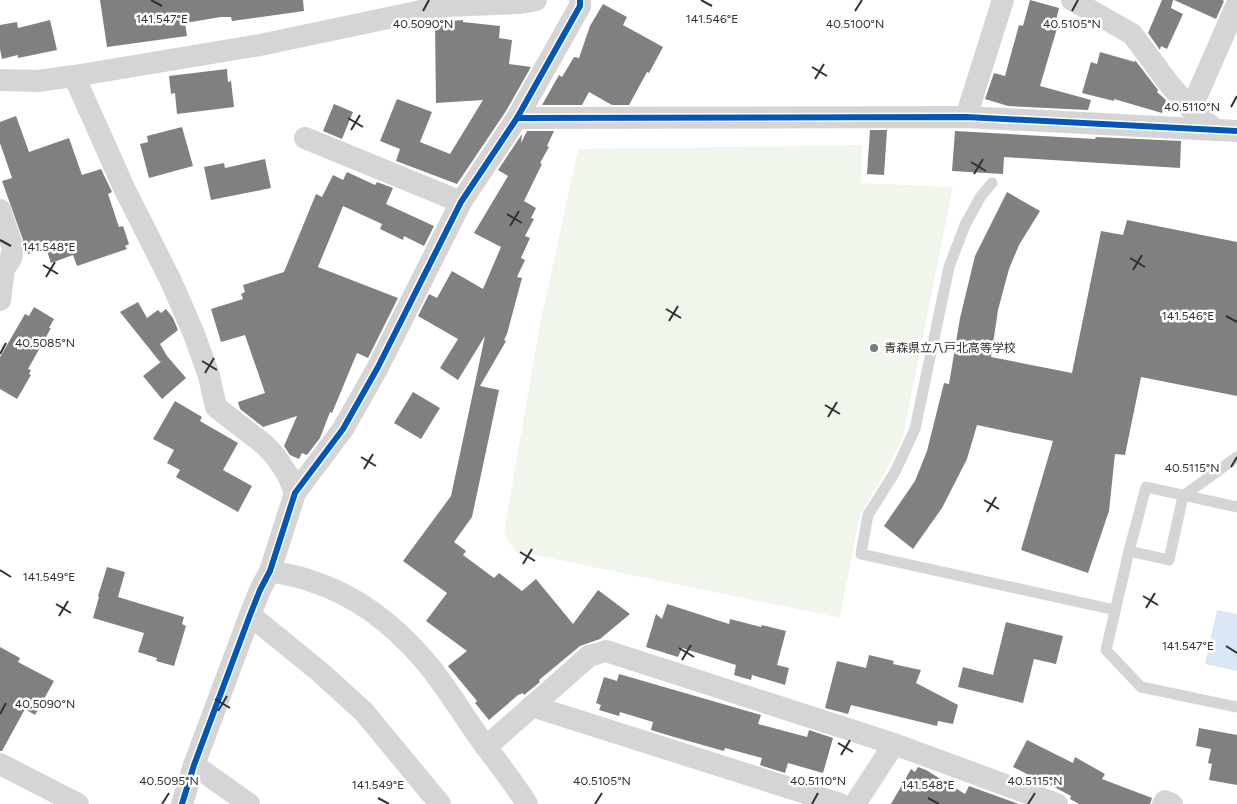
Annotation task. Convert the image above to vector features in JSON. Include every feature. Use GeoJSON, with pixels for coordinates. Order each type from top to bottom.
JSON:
{"type":"FeatureCollection","features":[{"type":"Feature","properties":{"kind":"street"},"geometry":{"type":"LineString","coordinates":[[0,80],[37,81],[260,45],[384,10],[520,3],[536,0]]}},
{"type":"Feature","properties":{"kind":"street"},"geometry":{"type":"LineString","coordinates":[[182,804],[194,765],[250,615],[270,571],[295,493],[343,428],[378,367],[460,202],[517,118],[580,6],[580,0]]}},
{"type":"Feature","properties":{"kind":"street"},"geometry":{"type":"LineString","coordinates":[[966,117],[1003,0]]}},
{"type":"Feature","properties":{"kind":"street"},"geometry":{"type":"LineString","coordinates":[[1072,0],[1132,34],[1170,85],[1191,109],[1215,130]]}},
{"type":"Feature","properties":{"kind":"street"},"geometry":{"type":"LineString","coordinates":[[1191,109],[1237,4]]}},
{"type":"Feature","properties":{"kind":"street"},"geometry":{"type":"LineString","coordinates":[[74,76],[124,190],[170,279],[194,334],[216,407],[265,445],[288,475],[295,493]]}},
{"type":"Feature","properties":{"kind":"street"},"geometry":{"type":"LineString","coordinates":[[517,118],[966,117],[1237,131]]}},
{"type":"Feature","properties":{"kind":"street"},"geometry":{"type":"LineString","coordinates":[[305,138],[460,202]]}},
{"type":"Feature","properties":{"kind":"street"},"geometry":{"type":"LineString","coordinates":[[0,210],[13,248],[11,258],[4,269],[0,300]]}},
{"type":"Feature","properties":{"kind":"street"},"geometry":{"type":"LineString","coordinates":[[270,571],[311,580],[328,587],[366,607],[397,632],[426,662],[486,748],[517,787],[527,804]]}},
{"type":"Feature","properties":{"kind":"street"},"geometry":{"type":"LineString","coordinates":[[250,615],[320,672],[364,712],[440,804]]}},
{"type":"Feature","properties":{"kind":"street"},"geometry":{"type":"LineString","coordinates":[[486,748],[589,656],[606,652],[894,744],[1022,798],[1057,804]]}},
{"type":"Feature","properties":{"kind":"street"},"geometry":{"type":"LineString","coordinates":[[532,706],[840,804]]}},
{"type":"Feature","properties":{"kind":"street"},"geometry":{"type":"LineString","coordinates":[[855,804],[894,744]]}},
{"type":"Feature","properties":{"kind":"street"},"geometry":{"type":"LineString","coordinates":[[0,764],[78,804]]}},
{"type":"Feature","properties":{"kind":"street"},"geometry":{"type":"LineString","coordinates":[[194,765],[249,804]]}},
{"type":"Feature","properties":{"kind":"street"},"geometry":{"type":"LineString","coordinates":[[1163,804],[1164,801],[1172,804]]}},
{"type":"Feature","properties":{"kind":"lane"},"geometry":{"type":"LineString","coordinates":[[992,183],[981,196],[965,225],[949,267],[915,429],[895,472],[868,515],[861,554],[1115,610]]}},
{"type":"Feature","properties":{"kind":"lane"},"geometry":{"type":"LineString","coordinates":[[1129,551],[1169,560],[1183,496],[1237,457]]}},
{"type":"Feature","properties":{"kind":"lane"},"geometry":{"type":"LineString","coordinates":[[1237,507],[1146,487],[1106,650],[1142,687],[1237,707]]}},
{"type":"Feature","properties":{"kind":"shaded area"},"geometry":{"type":"Polygon","coordinates":[[[862,145],[861,183],[953,187],[903,437],[886,471],[860,515],[840,618],[515,551],[504,533],[539,329],[578,149],[862,145]]]}},
{"type":"Feature","properties":{"kind":"shaded area"},"geometry":{"type":"Polygon","coordinates":[[[1217,610],[1237,614],[1237,671],[1205,664],[1217,610]]]}},
{"type":"Feature","properties":{"kind":"building"},"geometry":{"type":"Polygon","coordinates":[[[100,0],[303,0],[304,11],[232,21],[231,17],[221,17],[185,23],[187,36],[107,47],[100,0]]]}},
{"type":"Feature","properties":{"kind":"building"},"geometry":{"type":"Polygon","coordinates":[[[1030,0],[1059,8],[1055,24],[1058,25],[1040,86],[1091,100],[1088,110],[1008,106],[985,99],[994,73],[1005,76],[1019,25],[1023,26],[1030,0]]]}},
{"type":"Feature","properties":{"kind":"building"},"geometry":{"type":"Polygon","coordinates":[[[1162,0],[1173,0],[1171,8],[1183,14],[1167,49],[1161,46],[1160,50],[1148,33],[1162,0]]]}},
{"type":"Feature","properties":{"kind":"building"},"geometry":{"type":"Polygon","coordinates":[[[1174,0],[1222,0],[1224,1],[1216,19],[1174,0]]]}},
{"type":"Feature","properties":{"kind":"building"},"geometry":{"type":"Polygon","coordinates":[[[603,4],[627,17],[623,25],[663,47],[649,73],[647,72],[629,105],[612,105],[589,92],[582,105],[542,105],[559,75],[562,77],[574,57],[579,58],[590,26],[603,4]]]}},
{"type":"Feature","properties":{"kind":"building"},"geometry":{"type":"Polygon","coordinates":[[[50,20],[57,50],[18,58],[18,55],[2,59],[0,25],[17,22],[18,28],[50,20]]]}},
{"type":"Feature","properties":{"kind":"building"},"geometry":{"type":"Polygon","coordinates":[[[463,20],[463,22],[500,26],[499,38],[512,40],[509,64],[531,67],[506,111],[457,184],[396,161],[400,149],[380,141],[397,99],[432,112],[420,142],[450,154],[483,100],[436,103],[435,22],[463,20]]]}},
{"type":"Feature","properties":{"kind":"building"},"geometry":{"type":"Polygon","coordinates":[[[1100,52],[1135,62],[1135,60],[1158,90],[1157,92],[1166,100],[1162,113],[1114,99],[1114,101],[1082,93],[1091,62],[1097,64],[1100,52]]]}},
{"type":"Feature","properties":{"kind":"building"},"geometry":{"type":"Polygon","coordinates":[[[227,69],[228,82],[231,81],[234,107],[177,114],[175,93],[171,94],[169,76],[227,69]]]}},
{"type":"Feature","properties":{"kind":"building"},"geometry":{"type":"Polygon","coordinates":[[[334,104],[353,112],[342,139],[323,131],[334,104]]]}},
{"type":"Feature","properties":{"kind":"building"},"geometry":{"type":"Polygon","coordinates":[[[16,116],[29,152],[69,138],[82,175],[101,169],[112,192],[108,194],[119,227],[123,226],[129,244],[125,246],[127,249],[77,266],[73,255],[51,263],[46,248],[28,254],[2,181],[12,178],[0,143],[0,122],[16,116]]]}},
{"type":"Feature","properties":{"kind":"building"},"geometry":{"type":"Polygon","coordinates":[[[182,127],[193,166],[149,178],[140,144],[148,142],[147,136],[182,127]]]}},
{"type":"Feature","properties":{"kind":"building"},"geometry":{"type":"Polygon","coordinates":[[[870,130],[887,130],[884,175],[867,174],[870,130]]]}},
{"type":"Feature","properties":{"kind":"building"},"geometry":{"type":"Polygon","coordinates":[[[527,131],[554,131],[547,146],[549,147],[540,163],[542,164],[524,201],[536,208],[531,218],[534,219],[525,236],[530,238],[521,258],[525,260],[517,277],[522,278],[504,340],[506,341],[480,386],[499,390],[472,517],[454,542],[466,551],[463,555],[494,578],[499,573],[522,591],[536,579],[573,624],[598,590],[630,614],[600,639],[580,646],[539,680],[540,682],[524,695],[523,693],[518,695],[489,720],[475,703],[477,701],[448,666],[467,651],[426,621],[447,593],[403,561],[451,496],[485,336],[458,380],[440,368],[458,339],[418,316],[429,294],[437,298],[452,271],[483,289],[501,247],[474,233],[508,176],[498,170],[522,134],[521,143],[527,131]]]}},
{"type":"Feature","properties":{"kind":"building"},"geometry":{"type":"Polygon","coordinates":[[[955,131],[1095,139],[1096,137],[1181,141],[1180,168],[1004,157],[1003,174],[952,171],[955,131]]]}},
{"type":"Feature","properties":{"kind":"building"},"geometry":{"type":"Polygon","coordinates":[[[265,159],[271,188],[211,200],[204,167],[224,163],[225,168],[265,159]]]}},
{"type":"Feature","properties":{"kind":"building"},"geometry":{"type":"Polygon","coordinates":[[[347,172],[375,185],[377,182],[393,188],[386,204],[434,226],[424,246],[404,236],[403,240],[380,229],[382,224],[343,206],[318,267],[398,298],[368,358],[357,353],[320,438],[307,455],[302,453],[299,459],[290,455],[284,446],[297,416],[263,427],[240,409],[238,402],[265,393],[245,335],[221,342],[211,309],[243,299],[241,294],[245,292],[243,285],[284,272],[316,194],[322,197],[333,175],[343,180],[347,172]]]}},
{"type":"Feature","properties":{"kind":"building"},"geometry":{"type":"Polygon","coordinates":[[[1007,192],[1040,211],[1019,245],[1009,269],[998,310],[991,357],[1072,373],[1101,231],[1123,235],[1127,220],[1237,242],[1237,396],[1141,377],[1125,455],[1115,454],[1109,511],[1088,573],[1021,550],[1053,441],[977,425],[967,459],[942,508],[913,549],[884,526],[915,481],[927,451],[944,383],[949,384],[960,318],[975,256],[1007,192]]]}},
{"type":"Feature","properties":{"kind":"building"},"geometry":{"type":"Polygon","coordinates":[[[138,302],[147,318],[158,310],[161,313],[166,309],[173,318],[178,330],[160,344],[167,356],[186,378],[162,399],[143,376],[162,361],[160,362],[120,312],[138,302]]]}},
{"type":"Feature","properties":{"kind":"building"},"geometry":{"type":"Polygon","coordinates":[[[34,307],[54,319],[28,369],[31,370],[29,374],[31,375],[17,399],[0,389],[0,357],[25,314],[29,316],[34,307]]]}},
{"type":"Feature","properties":{"kind":"building"},"geometry":{"type":"Polygon","coordinates":[[[413,392],[440,408],[421,439],[394,423],[413,392]]]}},
{"type":"Feature","properties":{"kind":"building"},"geometry":{"type":"Polygon","coordinates":[[[175,401],[202,417],[200,421],[238,443],[223,470],[252,486],[238,512],[176,477],[180,470],[167,463],[174,450],[153,439],[175,401]]]}},
{"type":"Feature","properties":{"kind":"building"},"geometry":{"type":"Polygon","coordinates":[[[107,567],[125,572],[118,597],[184,617],[182,624],[186,626],[174,666],[156,661],[157,658],[138,652],[144,633],[93,618],[107,567]]]}},
{"type":"Feature","properties":{"kind":"building"},"geometry":{"type":"Polygon","coordinates":[[[667,604],[729,624],[730,619],[786,631],[777,665],[789,668],[785,685],[752,675],[751,680],[734,675],[736,665],[682,648],[678,657],[646,647],[656,614],[662,619],[667,604]]]}},
{"type":"Feature","properties":{"kind":"building"},"geometry":{"type":"Polygon","coordinates":[[[1006,622],[1063,636],[1056,664],[1034,659],[1023,703],[958,687],[963,667],[993,675],[1006,622]]]}},
{"type":"Feature","properties":{"kind":"building"},"geometry":{"type":"Polygon","coordinates":[[[0,647],[20,658],[18,662],[54,681],[35,715],[25,709],[2,751],[0,751],[0,647]]]}},
{"type":"Feature","properties":{"kind":"building"},"geometry":{"type":"Polygon","coordinates":[[[869,655],[894,661],[893,664],[921,670],[916,683],[958,705],[953,724],[938,721],[937,726],[851,705],[848,714],[825,708],[837,661],[866,668],[869,655]]]}},
{"type":"Feature","properties":{"kind":"building"},"geometry":{"type":"Polygon","coordinates":[[[619,674],[761,715],[758,724],[807,737],[809,730],[833,738],[823,773],[788,763],[785,773],[760,765],[762,758],[725,748],[724,751],[674,737],[651,730],[653,722],[620,712],[619,716],[599,710],[601,705],[596,703],[604,677],[617,681],[619,674]]]}},
{"type":"Feature","properties":{"kind":"building"},"geometry":{"type":"Polygon","coordinates":[[[1199,728],[1237,735],[1237,785],[1209,780],[1212,764],[1208,763],[1211,749],[1196,746],[1199,728]]]}},
{"type":"Feature","properties":{"kind":"building"},"geometry":{"type":"Polygon","coordinates":[[[1027,740],[1073,763],[1075,757],[1105,774],[1102,779],[1152,798],[1150,804],[1079,804],[1070,799],[1071,796],[1013,767],[1027,740]]]}},
{"type":"Feature","properties":{"kind":"building"},"geometry":{"type":"Polygon","coordinates":[[[918,767],[965,794],[969,786],[1019,804],[891,804],[911,769],[915,772],[918,767]]]}},
{"type":"Feature","properties":{"kind":"cycle path"},"geometry":{"type":"LineString","coordinates":[[182,804],[194,765],[250,615],[270,571],[295,493],[343,429],[378,367],[461,202],[517,118],[580,6],[580,0]]}},
{"type":"Feature","properties":{"kind":"cycle path"},"geometry":{"type":"LineString","coordinates":[[517,118],[966,117],[1237,131]]}},
{"type":"Feature","properties":{"kind":"place","name":"青森県立八戸北高等学校"},"geometry":{"type":"Point","coordinates":[874,348]}}]}
